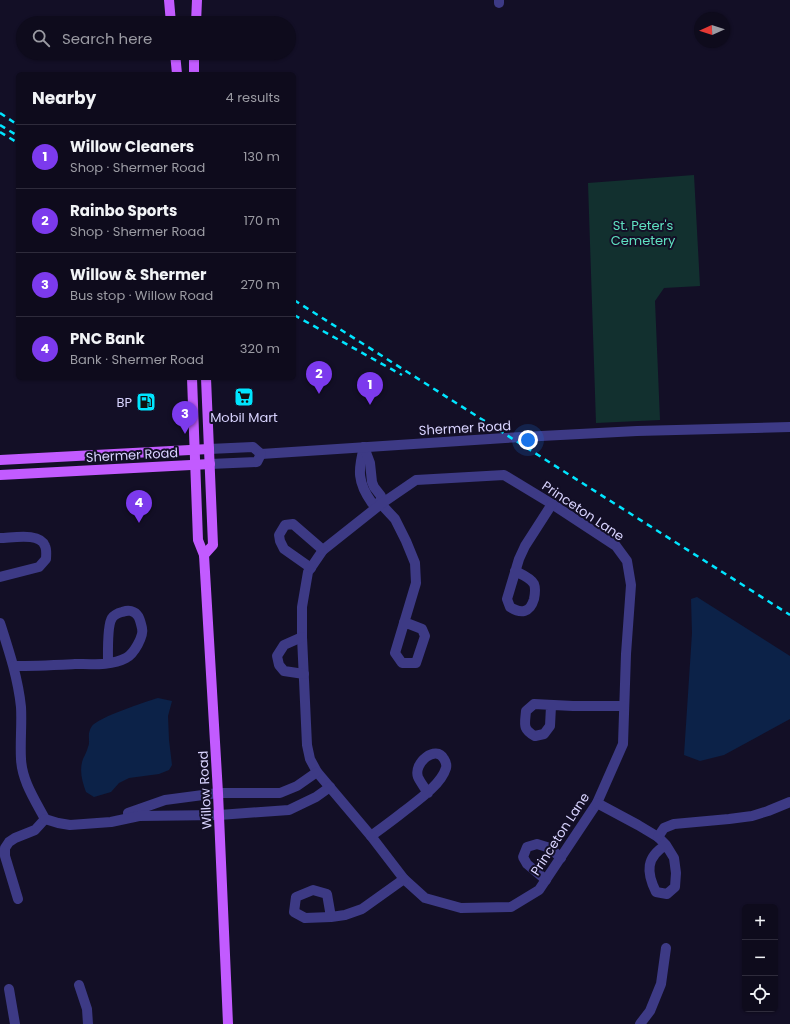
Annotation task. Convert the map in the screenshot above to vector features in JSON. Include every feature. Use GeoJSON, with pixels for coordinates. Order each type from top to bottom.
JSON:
{"type":"FeatureCollection","features":[{"type":"Feature","properties":{"kind":"main road"},"geometry":{"type":"LineString","coordinates":[[169,0],[171,16]]}},
{"type":"Feature","properties":{"kind":"main road"},"geometry":{"type":"LineString","coordinates":[[172,16],[173,0]]}},
{"type":"Feature","properties":{"kind":"main road"},"geometry":{"type":"LineString","coordinates":[[192,0],[193,16]]}},
{"type":"Feature","properties":{"kind":"main road"},"geometry":{"type":"LineString","coordinates":[[195,16],[197,0]]}},
{"type":"Feature","properties":{"kind":"main road"},"geometry":{"type":"LineString","coordinates":[[175,60],[176,72]]}},
{"type":"Feature","properties":{"kind":"main road"},"geometry":{"type":"LineString","coordinates":[[194,60],[194,72]]}},
{"type":"Feature","properties":{"kind":"main road","name":"Willow Road"},"geometry":{"type":"LineString","coordinates":[[192,380],[198,540],[204,555],[218,793],[228,1024]]}},
{"type":"Feature","properties":{"kind":"main road"},"geometry":{"type":"LineString","coordinates":[[204,555],[213,545],[206,380]]}},
{"type":"Feature","properties":{"kind":"main road","name":"Shermer Road"},"geometry":{"type":"LineString","coordinates":[[0,460],[209,449]]}},
{"type":"Feature","properties":{"kind":"main road","name":"Shermer Road"},"geometry":{"type":"LineString","coordinates":[[0,475],[210,464]]}},
{"type":"Feature","properties":{"kind":"street","name":"Shermer Road"},"geometry":{"type":"LineString","coordinates":[[209,449],[253,447],[261,454],[630,432],[790,427]]}},
{"type":"Feature","properties":{"kind":"street"},"geometry":{"type":"LineString","coordinates":[[364,447],[370,463],[372,482],[381,496],[381,504],[396,519],[415,563],[416,583],[404,622]]}},
{"type":"Feature","properties":{"kind":"street","name":"Shermer Road"},"geometry":{"type":"LineString","coordinates":[[210,464],[257,462],[261,454]]}},
{"type":"Feature","properties":{"kind":"street","name":"Princeton Lane"},"geometry":{"type":"LineString","coordinates":[[504,475],[552,504],[616,546],[627,561],[631,585],[626,654],[623,744],[597,803],[539,890],[511,907],[461,908],[425,898],[404,879],[371,836],[317,772],[310,759],[307,745],[302,637],[302,608],[308,572],[323,550],[381,504],[416,480],[504,475]]}},
{"type":"Feature","properties":{"kind":"street"},"geometry":{"type":"LineString","coordinates":[[515,571],[525,546],[552,504]]}},
{"type":"Feature","properties":{"kind":"street"},"geometry":{"type":"LineString","coordinates":[[311,568],[284,549],[280,542],[279,535],[285,525],[293,524],[323,550]]}},
{"type":"Feature","properties":{"kind":"street"},"geometry":{"type":"LineString","coordinates":[[0,538],[31,536],[42,541],[46,547],[46,559],[39,568],[0,577]]}},
{"type":"Feature","properties":{"kind":"street"},"geometry":{"type":"LineString","coordinates":[[14,666],[113,663],[127,658],[133,653],[143,631],[138,616],[133,612],[128,610],[118,613],[112,617],[109,625],[108,663]]}},
{"type":"Feature","properties":{"kind":"street"},"geometry":{"type":"LineString","coordinates":[[0,623],[14,666],[21,707],[21,761],[25,779],[31,794],[45,819],[70,825],[111,822],[139,816],[219,815],[289,810],[316,798],[330,787]]}},
{"type":"Feature","properties":{"kind":"street"},"geometry":{"type":"LineString","coordinates":[[302,637],[284,645],[277,656],[279,665],[284,671],[304,674]]}},
{"type":"Feature","properties":{"kind":"street"},"geometry":{"type":"LineString","coordinates":[[551,706],[624,706]]}},
{"type":"Feature","properties":{"kind":"street"},"geometry":{"type":"LineString","coordinates":[[121,820],[129,812],[165,800],[218,793],[280,793],[297,786],[317,772]]}},
{"type":"Feature","properties":{"kind":"street"},"geometry":{"type":"LineString","coordinates":[[371,836],[428,792]]}},
{"type":"Feature","properties":{"kind":"street"},"geometry":{"type":"LineString","coordinates":[[159,802],[160,815]]}},
{"type":"Feature","properties":{"kind":"street"},"geometry":{"type":"LineString","coordinates":[[658,837],[664,828],[674,824],[752,816],[790,802]]}},
{"type":"Feature","properties":{"kind":"street"},"geometry":{"type":"LineString","coordinates":[[597,803],[658,837],[666,845]]}},
{"type":"Feature","properties":{"kind":"street"},"geometry":{"type":"LineString","coordinates":[[18,899],[5,856],[5,848],[9,842],[15,838],[36,830],[45,819]]}},
{"type":"Feature","properties":{"kind":"street"},"geometry":{"type":"LineString","coordinates":[[546,880],[527,864],[523,857],[527,847],[537,844],[550,848],[561,858]]}},
{"type":"Feature","properties":{"kind":"street"},"geometry":{"type":"LineString","coordinates":[[331,917],[346,915],[362,909],[404,879]]}},
{"type":"Feature","properties":{"kind":"street"},"geometry":{"type":"LineString","coordinates":[[640,1024],[650,1011],[661,984],[666,948]]}},
{"type":"Feature","properties":{"kind":"street"},"geometry":{"type":"LineString","coordinates":[[79,985],[87,1009],[88,1024]]}},
{"type":"Feature","properties":{"kind":"street"},"geometry":{"type":"LineString","coordinates":[[9,989],[15,1024]]}},
{"type":"Feature","properties":{"kind":"green space","name":"St. Peter's Cemetery"},"geometry":{"type":"Polygon","coordinates":[[[694,175],[700,286],[664,288],[655,301],[660,420],[596,423],[588,183],[694,175]]]}},
{"type":"Feature","properties":{"kind":"water"},"geometry":{"type":"Polygon","coordinates":[[[697,597],[790,656],[790,719],[724,755],[700,761],[684,755],[692,633],[691,599],[697,597]]]}},
{"type":"Feature","properties":{"kind":"water"},"geometry":{"type":"Polygon","coordinates":[[[158,698],[172,701],[168,716],[172,765],[169,770],[159,774],[129,778],[119,783],[111,792],[94,797],[86,792],[82,780],[81,767],[87,752],[89,732],[92,726],[103,718],[158,698]]]}},
{"type":"Feature","properties":{"kind":"railway"},"geometry":{"type":"LineString","coordinates":[[0,113],[16,124]]}},
{"type":"Feature","properties":{"kind":"railway"},"geometry":{"type":"LineString","coordinates":[[0,125],[16,135]]}},
{"type":"Feature","properties":{"kind":"railway"},"geometry":{"type":"LineString","coordinates":[[0,132],[16,142]]}},
{"type":"Feature","properties":{"kind":"railway"},"geometry":{"type":"LineString","coordinates":[[296,301],[790,615]]}},
{"type":"Feature","properties":{"kind":"railway"},"geometry":{"type":"LineString","coordinates":[[296,316],[402,375]]}},
{"type":"Feature","properties":{"kind":"place","name":"Rainbo Sports"},"geometry":{"type":"Point","coordinates":[319,394]}},
{"type":"Feature","properties":{"kind":"place","name":"Mobil Mart"},"geometry":{"type":"Point","coordinates":[244,397]}},
{"type":"Feature","properties":{"kind":"place","name":"BP"},"geometry":{"type":"Point","coordinates":[146,402]}},
{"type":"Feature","properties":{"kind":"place","name":"Willow Cleaners"},"geometry":{"type":"Point","coordinates":[370,405]}},
{"type":"Feature","properties":{"kind":"place","name":"Willow & Shermer"},"geometry":{"type":"Point","coordinates":[185,434]}},
{"type":"Feature","properties":{"kind":"place","name":"PNC Bank"},"geometry":{"type":"Point","coordinates":[139,523]}}]}
